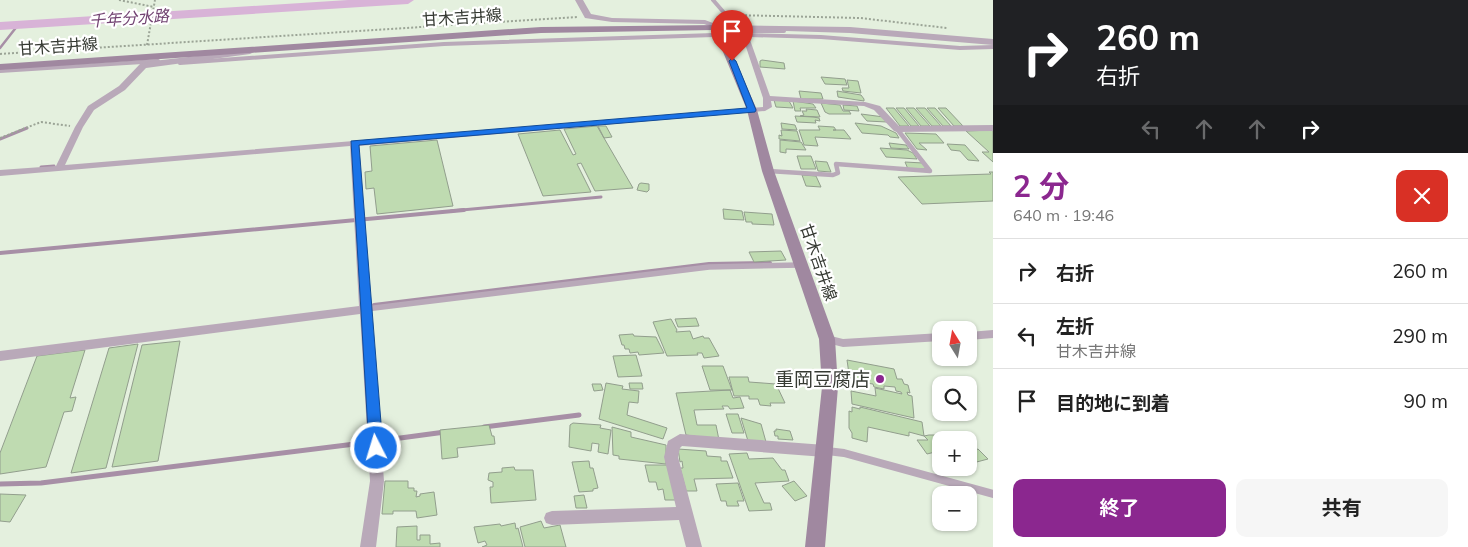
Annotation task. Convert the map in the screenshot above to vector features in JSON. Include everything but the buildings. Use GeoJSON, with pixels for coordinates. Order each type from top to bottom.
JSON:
{"type":"FeatureCollection","features":[{"type":"Feature","properties":{"kind":"main road","name":"甘木吉井線"},"geometry":{"type":"LineString","coordinates":[[0,67],[541,30],[720,32],[752,110],[768,171],[827,339],[830,387],[815,547]]}},
{"type":"Feature","properties":{"kind":"street"},"geometry":{"type":"LineString","coordinates":[[580,0],[588,16],[612,20],[706,22],[720,32],[856,31],[993,42]]}},
{"type":"Feature","properties":{"kind":"street"},"geometry":{"type":"LineString","coordinates":[[0,173],[752,110],[768,107],[767,98],[746,35],[840,38],[960,48],[993,47]]}},
{"type":"Feature","properties":{"kind":"street"},"geometry":{"type":"LineString","coordinates":[[59,168],[79,127],[91,108],[122,88],[143,66],[265,49]]}},
{"type":"Feature","properties":{"kind":"street"},"geometry":{"type":"LineString","coordinates":[[767,98],[865,104],[877,108],[897,129],[993,128]]}},
{"type":"Feature","properties":{"kind":"street"},"geometry":{"type":"LineString","coordinates":[[354,143],[377,481],[368,547]]}},
{"type":"Feature","properties":{"kind":"street"},"geometry":{"type":"LineString","coordinates":[[0,356],[366,309]]}},
{"type":"Feature","properties":{"kind":"street"},"geometry":{"type":"LineString","coordinates":[[978,335],[993,334]]}},
{"type":"Feature","properties":{"kind":"street"},"geometry":{"type":"LineString","coordinates":[[827,339],[843,343],[932,338]]}},
{"type":"Feature","properties":{"kind":"street"},"geometry":{"type":"LineString","coordinates":[[694,547],[671,456],[673,445],[680,440],[825,451]]}},
{"type":"Feature","properties":{"kind":"street"},"geometry":{"type":"LineString","coordinates":[[552,518],[684,513]]}},
{"type":"Feature","properties":{"kind":"lane"},"geometry":{"type":"LineString","coordinates":[[713,0],[726,15]]}},
{"type":"Feature","properties":{"kind":"lane"},"geometry":{"type":"LineString","coordinates":[[148,65],[444,44],[720,32],[746,35],[747,31],[856,31]]}},
{"type":"Feature","properties":{"kind":"lane"},"geometry":{"type":"LineString","coordinates":[[0,71],[180,60]]}},
{"type":"Feature","properties":{"kind":"lane"},"geometry":{"type":"LineString","coordinates":[[768,171],[833,175],[838,173],[836,164],[930,171],[923,157],[915,152],[897,129]]}},
{"type":"Feature","properties":{"kind":"lane"},"geometry":{"type":"LineString","coordinates":[[366,309],[709,267],[802,264]]}},
{"type":"Feature","properties":{"kind":"lane"},"geometry":{"type":"LineString","coordinates":[[825,451],[844,453],[993,494]]}},
{"type":"Feature","properties":{"kind":"path"},"geometry":{"type":"LineString","coordinates":[[119,0],[154,7]]}},
{"type":"Feature","properties":{"kind":"path"},"geometry":{"type":"LineString","coordinates":[[147,44],[156,0]]}},
{"type":"Feature","properties":{"kind":"path"},"geometry":{"type":"LineString","coordinates":[[0,54],[588,16]]}},
{"type":"Feature","properties":{"kind":"path"},"geometry":{"type":"LineString","coordinates":[[147,44],[152,48]]}},
{"type":"Feature","properties":{"kind":"path"},"geometry":{"type":"LineString","coordinates":[[0,138],[41,122],[79,127]]}},
{"type":"Feature","properties":{"kind":"waterway","name":"千年分水路"},"geometry":{"type":"LineString","coordinates":[[0,26],[408,0]]}},
{"type":"Feature","properties":{"kind":"waterway"},"geometry":{"type":"LineString","coordinates":[[0,48],[18,25]]}},
{"type":"Feature","properties":{"kind":"waterway"},"geometry":{"type":"LineString","coordinates":[[0,139],[27,128]]}},
{"type":"Feature","properties":{"kind":"waterway"},"geometry":{"type":"LineString","coordinates":[[41,167],[54,166]]}},
{"type":"Feature","properties":{"kind":"waterway"},"geometry":{"type":"LineString","coordinates":[[451,211],[601,197]]}},
{"type":"Feature","properties":{"kind":"waterway"},"geometry":{"type":"LineString","coordinates":[[0,253],[464,210]]}},
{"type":"Feature","properties":{"kind":"waterway"},"geometry":{"type":"LineString","coordinates":[[374,305],[709,264],[770,263]]}},
{"type":"Feature","properties":{"kind":"waterway"},"geometry":{"type":"LineString","coordinates":[[484,427],[579,415]]}},
{"type":"Feature","properties":{"kind":"waterway"},"geometry":{"type":"LineString","coordinates":[[378,441],[445,432]]}},
{"type":"Feature","properties":{"kind":"waterway"},"geometry":{"type":"LineString","coordinates":[[0,484],[41,483],[371,442]]}},
{"type":"Feature","properties":{"kind":"place","name":"重岡豆腐店"},"geometry":{"type":"Point","coordinates":[880,379]}},
{"type":"Feature","properties":{"kind":"route"},"geometry":{"type":"LineString","coordinates":[[376,448],[354,143],[752,110],[732,61]]}}]}
